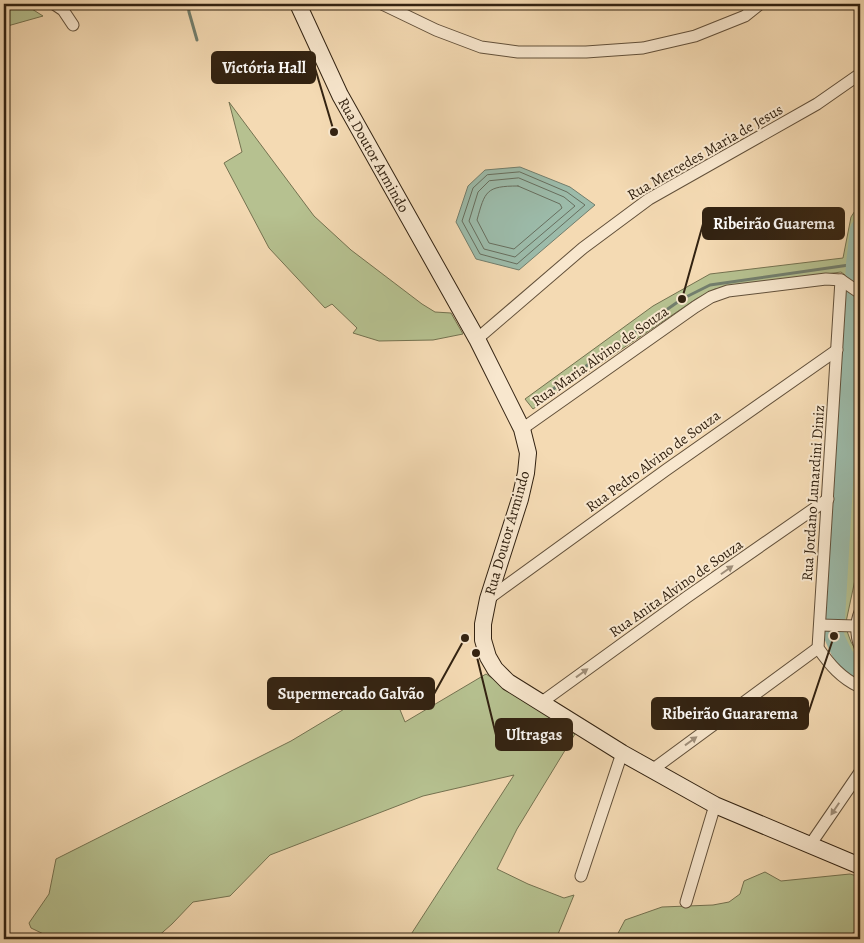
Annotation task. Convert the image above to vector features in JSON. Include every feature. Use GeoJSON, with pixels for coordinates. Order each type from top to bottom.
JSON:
{"type":"FeatureCollection","features":[{"type":"Feature","properties":{"kind":"street"},"geometry":{"type":"LineString","coordinates":[[54,4],[63,10],[73,25]]}},
{"type":"Feature","properties":{"kind":"street","name":"Rua Doutor Armindo"},"geometry":{"type":"LineString","coordinates":[[298,4],[340,95],[477,339],[522,429],[528,453],[526,473],[520,499],[488,599],[482,624],[483,640],[488,657],[495,669],[508,682],[622,753],[715,805],[860,866]]}},
{"type":"Feature","properties":{"kind":"street"},"geometry":{"type":"LineString","coordinates":[[382,4],[436,30],[482,47],[518,52],[586,52],[643,48],[695,36],[745,16],[760,4]]}},
{"type":"Feature","properties":{"kind":"street"},"geometry":{"type":"LineString","coordinates":[[745,4],[745,16]]}},
{"type":"Feature","properties":{"kind":"street","name":"Rua Mercedes Maria de Jesus"},"geometry":{"type":"LineString","coordinates":[[477,339],[583,248],[649,199],[817,104],[860,74]]}},
{"type":"Feature","properties":{"kind":"street","name":"Rua Maria Alvino de Souza"},"geometry":{"type":"LineString","coordinates":[[522,429],[695,307],[711,298],[728,291],[826,279],[845,283]]}},
{"type":"Feature","properties":{"kind":"street"},"geometry":{"type":"LineString","coordinates":[[845,283],[860,293]]}},
{"type":"Feature","properties":{"kind":"street","name":"Rua Jordano Lunardini Diniz"},"geometry":{"type":"LineString","coordinates":[[818,648],[823,625],[837,350],[845,283]]}},
{"type":"Feature","properties":{"kind":"street","name":"Rua Pedro Alvino de Souza"},"geometry":{"type":"LineString","coordinates":[[488,599],[666,470],[837,350]]}},
{"type":"Feature","properties":{"kind":"street","name":"Rua Anita Alvino de Souza"},"geometry":{"type":"LineString","coordinates":[[542,702],[828,499]]}},
{"type":"Feature","properties":{"kind":"street"},"geometry":{"type":"LineString","coordinates":[[860,612],[853,626],[860,647]]}},
{"type":"Feature","properties":{"kind":"street"},"geometry":{"type":"LineString","coordinates":[[823,625],[853,626]]}},
{"type":"Feature","properties":{"kind":"street"},"geometry":{"type":"LineString","coordinates":[[652,770],[818,648],[830,665],[843,677],[860,687]]}},
{"type":"Feature","properties":{"kind":"street"},"geometry":{"type":"LineString","coordinates":[[582,876],[622,753]]}},
{"type":"Feature","properties":{"kind":"street"},"geometry":{"type":"LineString","coordinates":[[810,845],[860,772]]}},
{"type":"Feature","properties":{"kind":"street"},"geometry":{"type":"LineString","coordinates":[[686,902],[715,805]]}},
{"type":"Feature","properties":{"kind":"green space"},"geometry":{"type":"Polygon","coordinates":[[[4,4],[24,4],[43,16],[4,27],[4,4]]]}},
{"type":"Feature","properties":{"kind":"green space"},"geometry":{"type":"Polygon","coordinates":[[[229,102],[314,216],[351,250],[422,304],[435,312],[451,313],[463,334],[433,340],[379,341],[353,333],[357,328],[332,304],[325,308],[269,248],[224,163],[242,152],[229,102]]]}},
{"type":"Feature","properties":{"kind":"green space"},"geometry":{"type":"Polygon","coordinates":[[[860,203],[860,286],[841,272],[715,289],[696,299],[533,409],[525,399],[653,306],[710,274],[843,258],[851,217],[860,203]]]}},
{"type":"Feature","properties":{"kind":"green space"},"geometry":{"type":"Polygon","coordinates":[[[846,301],[860,309],[860,481],[856,575],[846,622],[827,622],[846,301]]]}},
{"type":"Feature","properties":{"kind":"green space"},"geometry":{"type":"Polygon","coordinates":[[[826,631],[847,631],[860,657],[860,683],[836,662],[830,649],[826,631]]]}},
{"type":"Feature","properties":{"kind":"green space"},"geometry":{"type":"Polygon","coordinates":[[[486,674],[575,734],[517,829],[497,869],[564,898],[574,895],[556,939],[408,939],[514,775],[423,796],[270,855],[230,896],[193,902],[155,939],[54,939],[31,928],[29,923],[49,894],[56,859],[291,741],[376,690],[394,695],[405,722],[486,674]]]}},
{"type":"Feature","properties":{"kind":"green space"},"geometry":{"type":"Polygon","coordinates":[[[765,872],[781,881],[850,874],[860,877],[860,930],[839,939],[615,939],[625,920],[662,907],[713,905],[729,902],[740,894],[744,881],[765,872]]]}},
{"type":"Feature","properties":{"kind":"water"},"geometry":{"type":"Polygon","coordinates":[[[520,167],[570,187],[595,205],[519,270],[476,259],[456,222],[468,186],[485,170],[520,167]]]}},
{"type":"Feature","properties":{"kind":"waterway"},"geometry":{"type":"LineString","coordinates":[[188,4],[197,40]]}},
{"type":"Feature","properties":{"kind":"waterway"},"geometry":{"type":"LineString","coordinates":[[860,229],[856,264],[834,636],[847,661],[860,673]]}},
{"type":"Feature","properties":{"kind":"waterway"},"geometry":{"type":"LineString","coordinates":[[536,401],[682,299],[710,285],[856,264]]}},
{"type":"Feature","properties":{"kind":"place","name":"Victória Hall"},"geometry":{"type":"Point","coordinates":[334,132]}},
{"type":"Feature","properties":{"kind":"place","name":"Ribeirão Guarema"},"geometry":{"type":"Point","coordinates":[682,299]}},
{"type":"Feature","properties":{"kind":"place","name":"Ribeirão Guararema"},"geometry":{"type":"Point","coordinates":[834,636]}},
{"type":"Feature","properties":{"kind":"place","name":"Supermercado Galvão"},"geometry":{"type":"Point","coordinates":[465,638]}},
{"type":"Feature","properties":{"kind":"place","name":"Ultragas"},"geometry":{"type":"Point","coordinates":[476,653]}}]}
